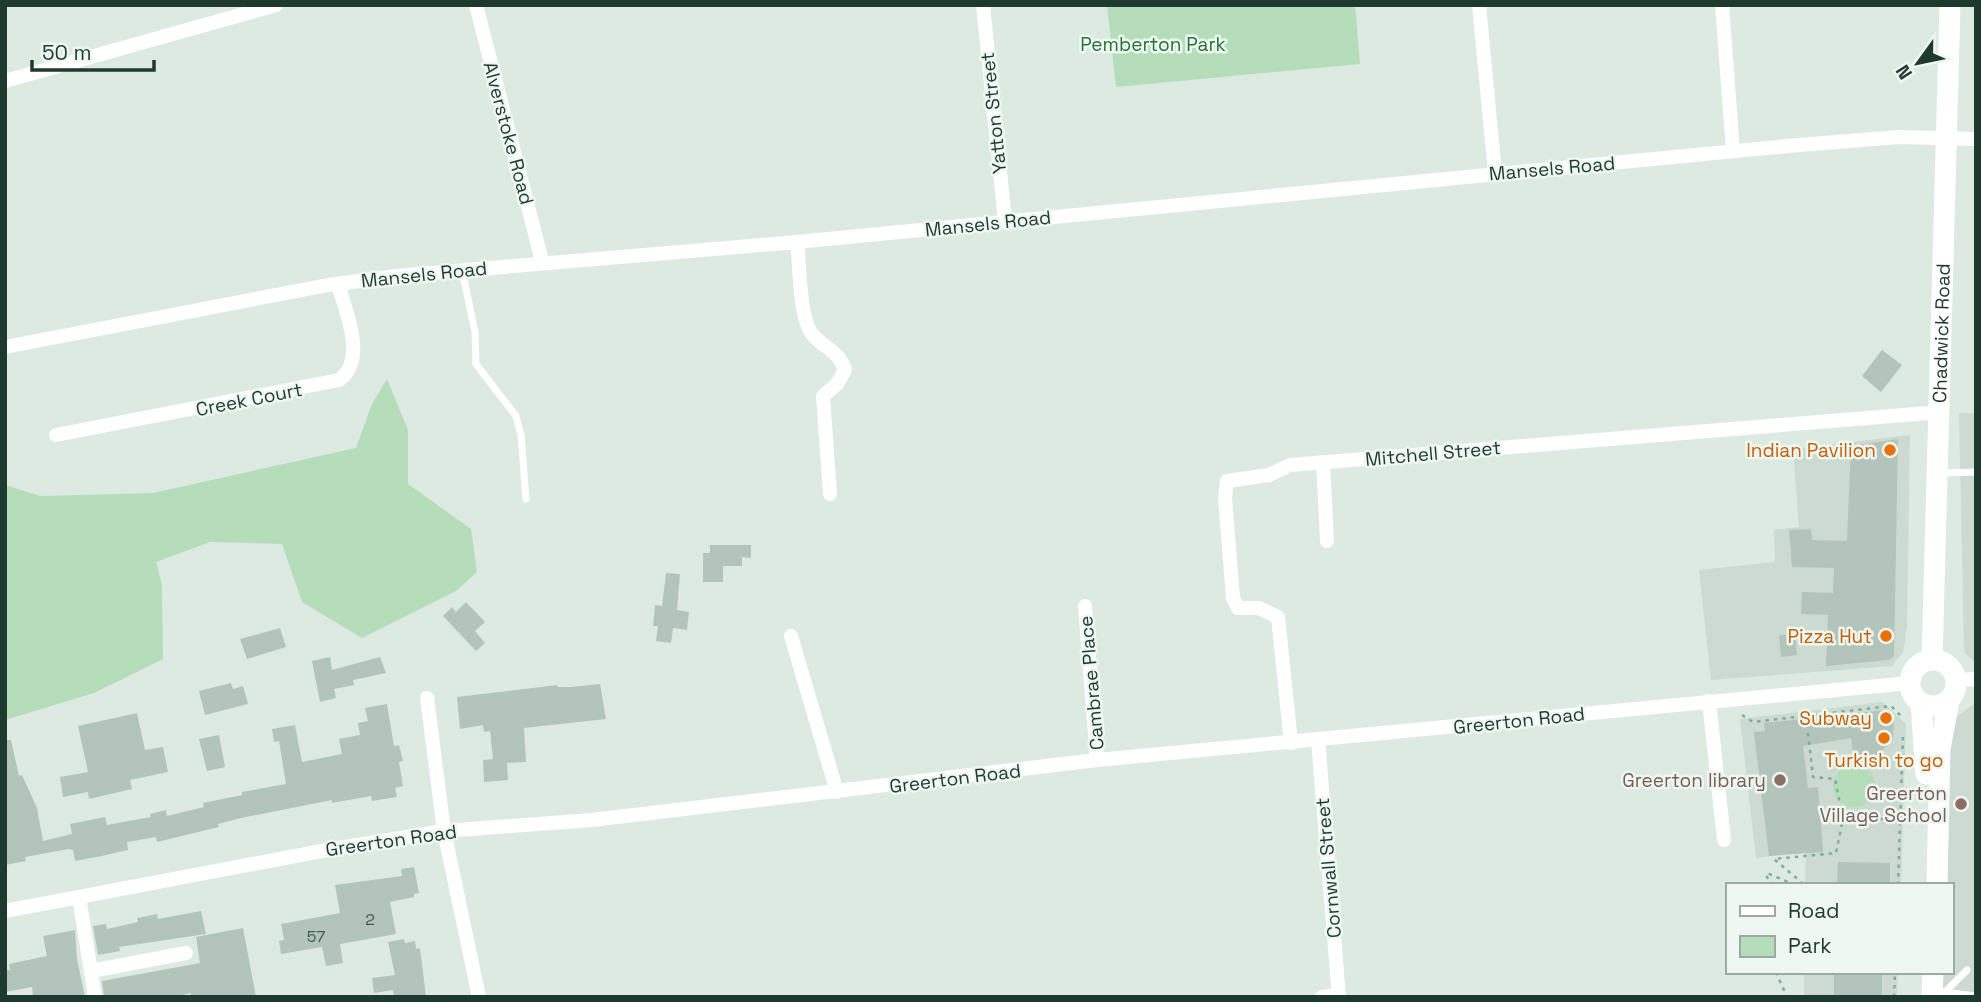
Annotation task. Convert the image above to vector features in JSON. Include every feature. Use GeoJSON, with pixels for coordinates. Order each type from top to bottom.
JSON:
{"type":"FeatureCollection","features":[{"type":"Feature","properties":{"kind":"street"},"geometry":{"type":"LineString","coordinates":[[5,80],[276,5]]}},
{"type":"Feature","properties":{"kind":"street","name":"Alverstoke Road"},"geometry":{"type":"LineString","coordinates":[[475,5],[542,261]]}},
{"type":"Feature","properties":{"kind":"street","name":"Yatton Street"},"geometry":{"type":"LineString","coordinates":[[983,5],[1005,221]]}},
{"type":"Feature","properties":{"kind":"street"},"geometry":{"type":"LineString","coordinates":[[1479,5],[1495,173]]}},
{"type":"Feature","properties":{"kind":"street"},"geometry":{"type":"LineString","coordinates":[[1721,5],[1733,151]]}},
{"type":"Feature","properties":{"kind":"street","name":"Chadwick Road"},"geometry":{"type":"LineString","coordinates":[[1932,660],[1941,412],[1950,5]]}},
{"type":"Feature","properties":{"kind":"street","name":"Mansels Road"},"geometry":{"type":"LineString","coordinates":[[5,347],[338,284],[462,269],[797,242],[1733,151],[1899,137],[1947,136],[1976,139]]}},
{"type":"Feature","properties":{"kind":"street"},"geometry":{"type":"LineString","coordinates":[[797,242],[806,324],[818,341],[839,356],[845,370],[836,384],[823,396],[830,494]]}},
{"type":"Feature","properties":{"kind":"street","name":"Creek Court"},"geometry":{"type":"LineString","coordinates":[[56,435],[339,380],[346,375],[354,358],[338,284]]}},
{"type":"Feature","properties":{"kind":"street","name":"Mitchell Street"},"geometry":{"type":"LineString","coordinates":[[1291,743],[1278,617],[1259,608],[1238,608],[1233,598],[1225,486],[1232,479],[1269,475],[1290,464],[1941,412]]}},
{"type":"Feature","properties":{"kind":"street"},"geometry":{"type":"LineString","coordinates":[[1323,462],[1327,541]]}},
{"type":"Feature","properties":{"kind":"street","name":"Cambrae Place"},"geometry":{"type":"LineString","coordinates":[[1085,606],[1097,760]]}},
{"type":"Feature","properties":{"kind":"street"},"geometry":{"type":"LineString","coordinates":[[791,636],[837,792]]}},
{"type":"Feature","properties":{"kind":"street"},"geometry":{"type":"LineString","coordinates":[[1923,883],[1926,748],[1921,703],[1911,691],[1910,683],[1919,665],[1932,660],[1950,668],[1960,686],[1940,749],[1937,883]]}},
{"type":"Feature","properties":{"kind":"street","name":"Greerton Road"},"geometry":{"type":"LineString","coordinates":[[5,911],[444,831],[592,820],[1097,760],[1710,707],[1910,683]]}},
{"type":"Feature","properties":{"kind":"street"},"geometry":{"type":"LineString","coordinates":[[1921,703],[1936,706],[1960,686]]}},
{"type":"Feature","properties":{"kind":"street"},"geometry":{"type":"LineString","coordinates":[[427,698],[444,831],[479,997]]}},
{"type":"Feature","properties":{"kind":"street"},"geometry":{"type":"LineString","coordinates":[[1710,707],[1724,839]]}},
{"type":"Feature","properties":{"kind":"street","name":"Cornwall Street"},"geometry":{"type":"LineString","coordinates":[[1318,740],[1339,996]]}},
{"type":"Feature","properties":{"kind":"street"},"geometry":{"type":"LineString","coordinates":[[79,897],[95,997]]}},
{"type":"Feature","properties":{"kind":"street"},"geometry":{"type":"LineString","coordinates":[[91,971],[186,953]]}},
{"type":"Feature","properties":{"kind":"street"},"geometry":{"type":"LineString","coordinates":[[1921,974],[1933,990]]}},
{"type":"Feature","properties":{"kind":"street"},"geometry":{"type":"LineString","coordinates":[[1322,997],[1339,996]]}},
{"type":"Feature","properties":{"kind":"lane"},"geometry":{"type":"LineString","coordinates":[[462,269],[475,332],[476,364],[516,416],[521,435],[526,499]]}},
{"type":"Feature","properties":{"kind":"lane"},"geometry":{"type":"LineString","coordinates":[[1939,473],[1976,472]]}},
{"type":"Feature","properties":{"kind":"lane"},"geometry":{"type":"LineString","coordinates":[[1933,990],[1966,970]]}},
{"type":"Feature","properties":{"kind":"lane"},"geometry":{"type":"LineString","coordinates":[[1933,990],[1976,996]]}},
{"type":"Feature","properties":{"kind":"path"},"geometry":{"type":"LineString","coordinates":[[1710,707],[1735,712],[1753,722],[1891,706],[1897,709],[1903,726],[1898,883]]}},
{"type":"Feature","properties":{"kind":"path"},"geometry":{"type":"LineString","coordinates":[[1801,883],[1774,859],[1836,853],[1843,819],[1836,779],[1813,777],[1806,716]]}},
{"type":"Feature","properties":{"kind":"path"},"geometry":{"type":"LineString","coordinates":[[1843,819],[1900,819]]}},
{"type":"Feature","properties":{"kind":"path"},"geometry":{"type":"LineString","coordinates":[[1772,883],[1766,876],[1767,873],[1790,883]]}},
{"type":"Feature","properties":{"kind":"path"},"geometry":{"type":"LineString","coordinates":[[1777,974],[1787,997]]}},
{"type":"Feature","properties":{"kind":"path"},"geometry":{"type":"LineString","coordinates":[[1894,997],[1895,974]]}},
{"type":"Feature","properties":{"kind":"shaded area"},"geometry":{"type":"Polygon","coordinates":[[[1959,413],[1976,413],[1976,663],[1964,652],[1959,413]]]}},
{"type":"Feature","properties":{"kind":"shaded area"},"geometry":{"type":"Polygon","coordinates":[[[1910,435],[1907,627],[1903,652],[1892,666],[1711,680],[1699,570],[1775,562],[1774,530],[1799,527],[1793,449],[1910,435]]]}},
{"type":"Feature","properties":{"kind":"shaded area"},"geometry":{"type":"Polygon","coordinates":[[[1882,702],[1906,724],[1901,883],[1805,883],[1806,851],[1756,858],[1740,719],[1882,702]]]}},
{"type":"Feature","properties":{"kind":"shaded area","name":"Greerton Village School"},"geometry":{"type":"Polygon","coordinates":[[[1975,703],[1976,997],[1941,997],[1941,974],[1953,974],[1953,883],[1943,883],[1948,723],[1975,703]]]}},
{"type":"Feature","properties":{"kind":"shaded area"},"geometry":{"type":"Polygon","coordinates":[[[1804,974],[1898,974],[1897,997],[1804,997],[1804,974]]]}},
{"type":"Feature","properties":{"kind":"green space","name":"Pemberton Park"},"geometry":{"type":"Polygon","coordinates":[[[1107,5],[1355,5],[1360,64],[1116,87],[1107,5]]]}},
{"type":"Feature","properties":{"kind":"green space"},"geometry":{"type":"Polygon","coordinates":[[[387,379],[408,430],[408,484],[471,529],[477,572],[456,591],[362,638],[302,602],[282,544],[210,542],[156,562],[162,585],[163,659],[94,693],[5,720],[5,485],[40,496],[153,493],[356,448],[372,404],[387,379]]]}},
{"type":"Feature","properties":{"kind":"green space"},"geometry":{"type":"Polygon","coordinates":[[[1854,765],[1869,771],[1875,786],[1869,801],[1854,807],[1839,801],[1833,786],[1839,771],[1854,765]]]}},
{"type":"Feature","properties":{"kind":"building"},"geometry":{"type":"Polygon","coordinates":[[[1882,350],[1902,365],[1881,392],[1862,376],[1882,350]]]}},
{"type":"Feature","properties":{"kind":"building"},"geometry":{"type":"Polygon","coordinates":[[[1898,439],[1894,656],[1889,660],[1826,666],[1828,615],[1801,614],[1802,592],[1833,593],[1834,568],[1792,567],[1789,530],[1811,529],[1812,540],[1847,541],[1851,446],[1898,439]]]}},
{"type":"Feature","properties":{"kind":"building"},"geometry":{"type":"Polygon","coordinates":[[[710,545],[751,545],[751,558],[742,557],[742,566],[723,566],[723,582],[703,582],[703,553],[710,553],[710,545]]]}},
{"type":"Feature","properties":{"kind":"building"},"geometry":{"type":"Polygon","coordinates":[[[666,573],[680,574],[677,610],[689,612],[687,630],[673,628],[671,643],[656,641],[658,626],[653,626],[655,605],[662,606],[666,573]]]}},
{"type":"Feature","properties":{"kind":"building"},"geometry":{"type":"Polygon","coordinates":[[[466,602],[485,622],[475,631],[485,643],[476,651],[443,616],[452,607],[456,612],[466,602]]]}},
{"type":"Feature","properties":{"kind":"building"},"geometry":{"type":"Polygon","coordinates":[[[280,628],[286,647],[247,659],[240,639],[280,628]]]}},
{"type":"Feature","properties":{"kind":"building"},"geometry":{"type":"Polygon","coordinates":[[[1795,634],[1797,655],[1781,657],[1779,635],[1795,634]]]}},
{"type":"Feature","properties":{"kind":"building"},"geometry":{"type":"Polygon","coordinates":[[[330,657],[332,670],[380,657],[386,673],[353,680],[354,685],[334,689],[336,698],[320,702],[312,661],[330,657]]]}},
{"type":"Feature","properties":{"kind":"building"},"geometry":{"type":"Polygon","coordinates":[[[231,683],[233,689],[243,686],[248,704],[205,715],[199,691],[231,683]]]}},
{"type":"Feature","properties":{"kind":"building"},"geometry":{"type":"Polygon","coordinates":[[[600,684],[606,719],[524,728],[526,762],[507,763],[508,780],[484,782],[483,760],[493,759],[490,731],[484,732],[483,725],[460,729],[457,697],[557,685],[571,687],[600,684]]]}},
{"type":"Feature","properties":{"kind":"building"},"geometry":{"type":"Polygon","coordinates":[[[387,704],[394,746],[399,745],[403,761],[399,762],[403,786],[395,788],[397,797],[372,801],[371,796],[332,803],[332,800],[241,818],[218,824],[219,827],[157,842],[156,837],[127,842],[128,850],[102,856],[75,861],[73,850],[69,849],[25,857],[26,861],[5,865],[5,740],[11,740],[19,776],[22,775],[37,808],[43,841],[72,834],[70,824],[105,817],[107,825],[151,817],[150,814],[166,810],[167,816],[204,807],[203,803],[242,795],[242,792],[286,784],[279,741],[274,742],[272,729],[295,725],[302,762],[342,754],[339,739],[360,735],[358,723],[368,721],[365,708],[387,704]]]}},
{"type":"Feature","properties":{"kind":"building"},"geometry":{"type":"Polygon","coordinates":[[[1886,710],[1894,716],[1893,740],[1868,764],[1855,765],[1851,738],[1803,746],[1808,788],[1818,787],[1823,852],[1769,856],[1754,732],[1765,731],[1764,723],[1886,710]]]}},
{"type":"Feature","properties":{"kind":"building"},"geometry":{"type":"Polygon","coordinates":[[[137,713],[145,750],[163,747],[168,772],[130,780],[132,789],[89,799],[88,792],[63,797],[60,777],[88,772],[78,726],[137,713]]]}},
{"type":"Feature","properties":{"kind":"building"},"geometry":{"type":"Polygon","coordinates":[[[219,735],[225,767],[207,771],[199,739],[219,735]]]}},
{"type":"Feature","properties":{"kind":"building"},"geometry":{"type":"Polygon","coordinates":[[[1838,862],[1890,863],[1890,883],[1837,883],[1838,862]]]}},
{"type":"Feature","properties":{"kind":"building"},"geometry":{"type":"Polygon","coordinates":[[[414,867],[419,893],[414,894],[414,897],[390,902],[396,934],[340,944],[343,963],[326,966],[322,947],[281,954],[279,941],[284,940],[281,924],[340,913],[335,885],[402,876],[401,869],[414,867]]]}},
{"type":"Feature","properties":{"kind":"building"},"geometry":{"type":"Polygon","coordinates":[[[201,911],[206,934],[119,947],[120,951],[98,955],[93,926],[106,924],[107,929],[138,922],[137,918],[157,914],[158,919],[201,911]]]}},
{"type":"Feature","properties":{"kind":"building"},"geometry":{"type":"Polygon","coordinates":[[[243,928],[256,997],[191,997],[191,993],[174,997],[104,997],[102,981],[200,963],[196,937],[243,928]]]}},
{"type":"Feature","properties":{"kind":"building"},"geometry":{"type":"Polygon","coordinates":[[[75,930],[77,959],[85,997],[33,997],[32,987],[5,992],[5,970],[10,970],[9,964],[47,956],[43,936],[75,930]]]}},
{"type":"Feature","properties":{"kind":"building"},"geometry":{"type":"Polygon","coordinates":[[[404,939],[405,943],[415,941],[416,949],[420,948],[426,997],[394,997],[393,990],[374,993],[372,978],[395,975],[388,942],[404,939]]]}},
{"type":"Feature","properties":{"kind":"building"},"geometry":{"type":"Polygon","coordinates":[[[1834,974],[1882,974],[1882,997],[1834,997],[1834,974]]]}},
{"type":"Feature","properties":{"kind":"place","name":"Indian Pavilion"},"geometry":{"type":"Point","coordinates":[1890,450]}},
{"type":"Feature","properties":{"kind":"place","name":"Pizza Hut"},"geometry":{"type":"Point","coordinates":[1886,636]}},
{"type":"Feature","properties":{"kind":"place","name":"Subway"},"geometry":{"type":"Point","coordinates":[1886,718]}},
{"type":"Feature","properties":{"kind":"place","name":"Turkish to go"},"geometry":{"type":"Point","coordinates":[1884,738]}},
{"type":"Feature","properties":{"kind":"place","name":"Greerton library"},"geometry":{"type":"Point","coordinates":[1780,780]}},
{"type":"Feature","properties":{"kind":"place","name":"Greerton Village School"},"geometry":{"type":"Point","coordinates":[1961,804]}}]}
